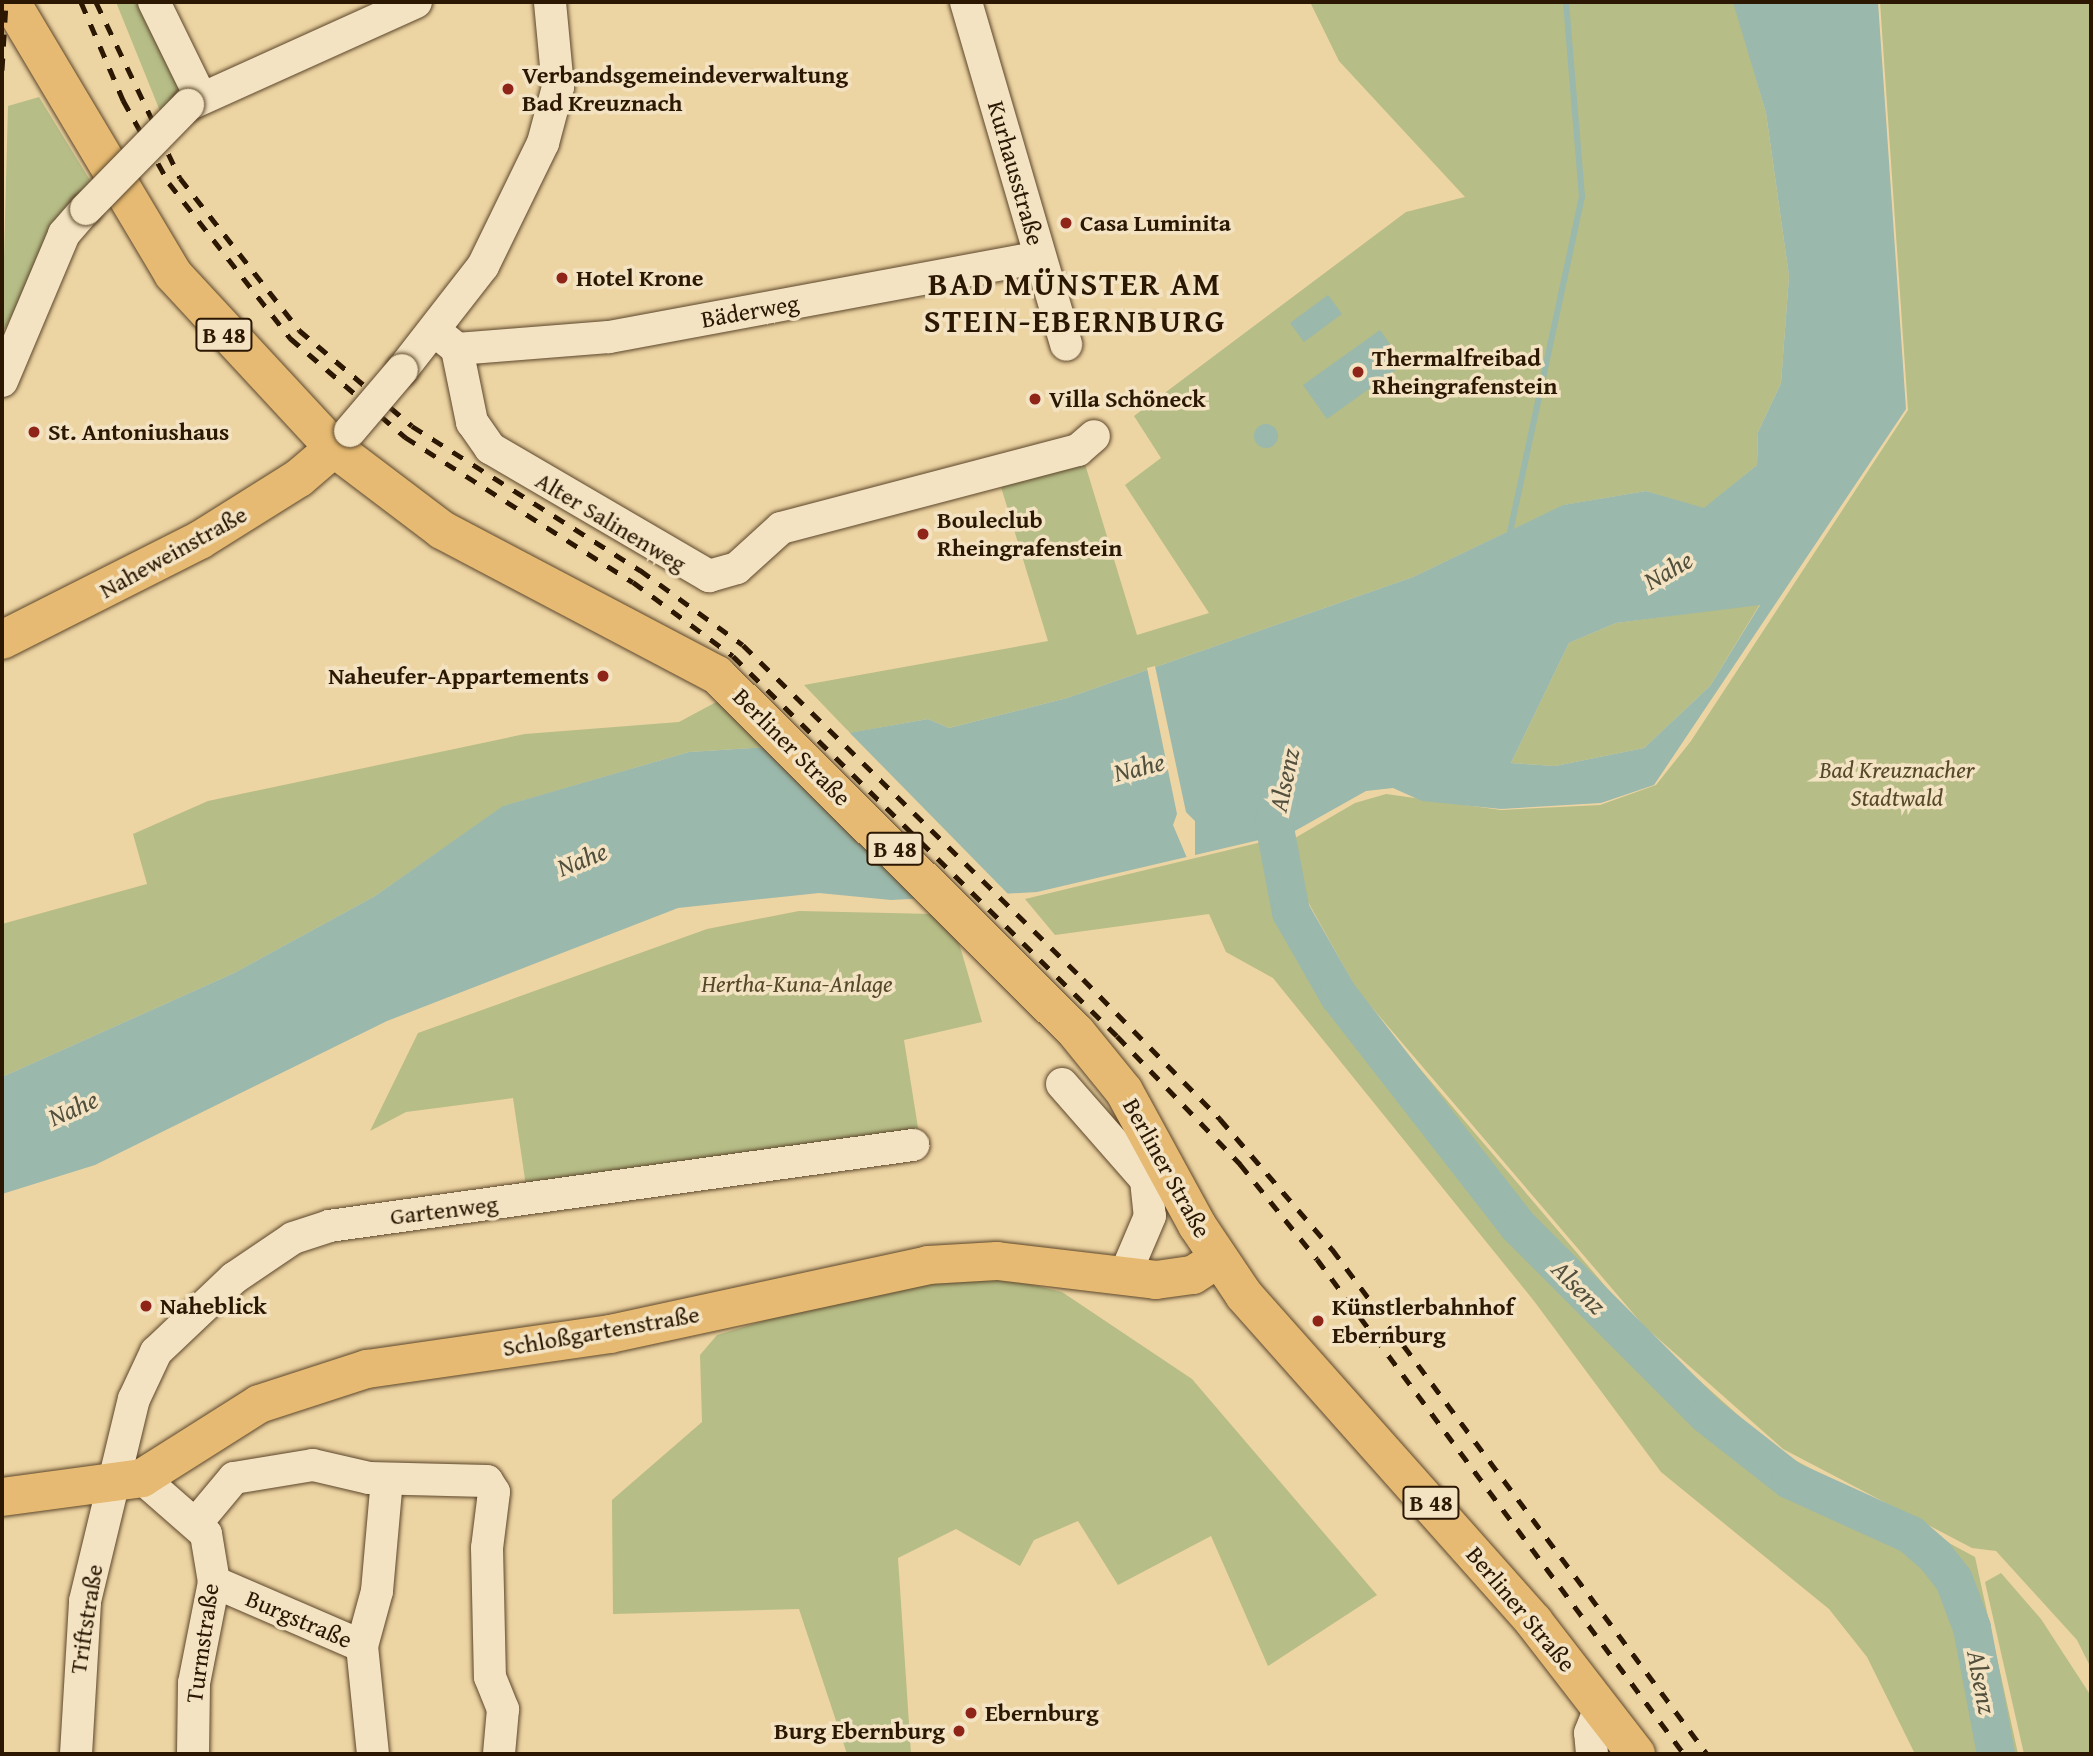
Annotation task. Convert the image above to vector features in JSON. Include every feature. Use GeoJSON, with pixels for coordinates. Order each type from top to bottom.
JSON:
{"type":"FeatureCollection","features":[{"type":"Feature","properties":{"kind":"main road","name":"B 48"},"geometry":{"type":"LineString","coordinates":[[11,2],[58,88],[173,274],[342,440]]}},
{"type":"Feature","properties":{"kind":"main road","name":"Naheweinstraße"},"geometry":{"type":"LineString","coordinates":[[2,640],[180,552],[278,493],[342,440]]}},
{"type":"Feature","properties":{"kind":"main road","name":"Berliner Straße"},"geometry":{"type":"LineString","coordinates":[[342,440],[442,530],[692,659],[757,710],[1033,987],[1124,1091],[1218,1259],[1601,1706],[1636,1754]]}},
{"type":"Feature","properties":{"kind":"main road","name":"Schloßgartenstraße"},"geometry":{"type":"LineString","coordinates":[[2,1497],[128,1481],[259,1404],[367,1369],[610,1334],[928,1265],[997,1261],[1124,1277],[1178,1280],[1218,1259]]}},
{"type":"Feature","properties":{"kind":"street"},"geometry":{"type":"LineString","coordinates":[[154,2],[194,100]]}},
{"type":"Feature","properties":{"kind":"street"},"geometry":{"type":"LineString","coordinates":[[2,381],[64,234],[194,100],[416,2]]}},
{"type":"Feature","properties":{"kind":"street"},"geometry":{"type":"LineString","coordinates":[[342,440],[402,370],[446,340],[500,238],[543,143],[558,87],[550,2]]}},
{"type":"Feature","properties":{"kind":"street","name":"Kurhausstraße"},"geometry":{"type":"LineString","coordinates":[[967,2],[1066,345]]}},
{"type":"Feature","properties":{"kind":"street","name":"Bäderweg"},"geometry":{"type":"LineString","coordinates":[[446,340],[609,337],[1040,257]]}},
{"type":"Feature","properties":{"kind":"street","name":"Alter Salinenweg"},"geometry":{"type":"LineString","coordinates":[[446,340],[472,422],[490,448],[709,576],[737,568],[781,528],[1078,450],[1094,436]]}},
{"type":"Feature","properties":{"kind":"street"},"geometry":{"type":"LineString","coordinates":[[1062,1084],[1146,1180],[1150,1216],[1124,1277]]}},
{"type":"Feature","properties":{"kind":"street","name":"Gartenweg"},"geometry":{"type":"LineString","coordinates":[[128,1481],[134,1399],[156,1352],[234,1278],[293,1238],[363,1220],[913,1145]]}},
{"type":"Feature","properties":{"kind":"street"},"geometry":{"type":"LineString","coordinates":[[128,1481],[198,1521],[240,1475],[322,1464],[387,1479],[476,1478],[494,1493],[487,1548],[490,1677],[503,1709],[499,1754]]}},
{"type":"Feature","properties":{"kind":"street"},"geometry":{"type":"LineString","coordinates":[[362,1646],[377,1591],[387,1479]]}},
{"type":"Feature","properties":{"kind":"street","name":"Triftstraße"},"geometry":{"type":"LineString","coordinates":[[76,1754],[81,1621],[128,1481]]}},
{"type":"Feature","properties":{"kind":"street","name":"Turmstraße"},"geometry":{"type":"LineString","coordinates":[[193,1754],[194,1684],[214,1582],[198,1521]]}},
{"type":"Feature","properties":{"kind":"street","name":"Burgstraße"},"geometry":{"type":"LineString","coordinates":[[214,1582],[362,1646],[373,1754]]}},
{"type":"Feature","properties":{"kind":"street"},"geometry":{"type":"LineString","coordinates":[[1592,1754],[1590,1733],[1601,1706]]}},
{"type":"Feature","properties":{"kind":"green space"},"geometry":{"type":"Polygon","coordinates":[[[116,2],[136,2],[183,98],[162,116],[116,2]]]}},
{"type":"Feature","properties":{"kind":"green space"},"geometry":{"type":"Polygon","coordinates":[[[1310,2],[1734,2],[1766,113],[1789,276],[1781,383],[1758,432],[1757,465],[1704,509],[1646,491],[1564,505],[1413,577],[1067,698],[949,728],[928,719],[850,733],[804,685],[1048,641],[1001,487],[1085,464],[1137,635],[1209,613],[1125,485],[1161,458],[1134,416],[1406,212],[1465,197],[1339,61],[1310,2]]]}},
{"type":"Feature","properties":{"kind":"green space","name":"Bad Kreuznacher Stadtwald"},"geometry":{"type":"Polygon","coordinates":[[[1880,2],[2091,2],[2091,1668],[2077,1640],[1996,1551],[1972,1548],[1783,1449],[1644,1326],[1357,990],[1293,875],[1295,838],[1355,803],[1386,794],[1501,810],[1600,805],[1656,785],[1691,741],[1908,410],[1880,2]]]}},
{"type":"Feature","properties":{"kind":"green space"},"geometry":{"type":"Polygon","coordinates":[[[39,97],[93,185],[61,221],[2,334],[8,106],[39,97]]]}},
{"type":"Feature","properties":{"kind":"green space"},"geometry":{"type":"Polygon","coordinates":[[[1760,604],[1710,686],[1644,748],[1555,766],[1511,763],[1569,643],[1616,623],[1760,604]]]}},
{"type":"Feature","properties":{"kind":"green space"},"geometry":{"type":"Polygon","coordinates":[[[720,700],[769,747],[689,752],[504,806],[375,896],[234,973],[2,1077],[2,924],[147,884],[133,834],[208,801],[525,734],[679,722],[720,700]]]}},
{"type":"Feature","properties":{"kind":"green space"},"geometry":{"type":"Polygon","coordinates":[[[1266,841],[1286,841],[1289,878],[1352,989],[1641,1328],[1778,1451],[1975,1557],[2018,1754],[1915,1754],[1867,1657],[1829,1609],[1661,1472],[1534,1301],[1273,978],[1226,952],[1209,914],[1055,935],[1025,899],[1266,841]]]}},
{"type":"Feature","properties":{"kind":"green space","name":"Hertha-Kuna-Anlage"},"geometry":{"type":"Polygon","coordinates":[[[799,911],[933,914],[959,943],[982,1022],[904,1040],[919,1134],[526,1186],[513,1098],[406,1112],[370,1131],[418,1033],[707,929],[799,911]]]}},
{"type":"Feature","properties":{"kind":"green space"},"geometry":{"type":"Polygon","coordinates":[[[992,1275],[1062,1292],[1192,1379],[1377,1595],[1268,1666],[1211,1536],[1118,1585],[1078,1521],[1034,1540],[1020,1566],[956,1529],[898,1558],[911,1754],[847,1754],[799,1609],[613,1614],[612,1500],[702,1422],[700,1355],[717,1335],[845,1296],[992,1275]]]}},
{"type":"Feature","properties":{"kind":"green space"},"geometry":{"type":"Polygon","coordinates":[[[2001,1573],[2041,1619],[2091,1696],[2091,1754],[2024,1754],[1985,1582],[2001,1573]]]}},
{"type":"Feature","properties":{"kind":"water","name":"Nahe"},"geometry":{"type":"Polygon","coordinates":[[[1733,2],[1878,2],[1906,409],[1654,785],[1601,803],[1501,809],[1422,801],[1393,788],[1366,791],[1293,832],[1037,892],[891,900],[819,893],[678,908],[387,1021],[95,1165],[2,1194],[2,1077],[234,973],[375,896],[503,806],[689,752],[769,747],[928,719],[949,728],[1067,698],[1413,577],[1563,505],[1646,491],[1704,508],[1757,465],[1758,432],[1781,383],[1789,276],[1766,113],[1733,2]],[[1760,605],[1616,623],[1569,643],[1511,763],[1555,766],[1644,748],[1710,686],[1760,605]]]}},
{"type":"Feature","properties":{"kind":"water"},"geometry":{"type":"Polygon","coordinates":[[[1328,295],[1342,314],[1304,342],[1290,323],[1328,295]]]}},
{"type":"Feature","properties":{"kind":"water"},"geometry":{"type":"Polygon","coordinates":[[[1380,330],[1404,364],[1327,419],[1303,385],[1380,330]]]}},
{"type":"Feature","properties":{"kind":"water"},"geometry":{"type":"Polygon","coordinates":[[[1261,424],[1271,424],[1278,431],[1278,441],[1271,448],[1261,448],[1254,441],[1254,431],[1261,424]]]}},
{"type":"Feature","properties":{"kind":"pier"},"geometry":{"type":"Polygon","coordinates":[[[1155,666],[1186,812],[1195,821],[1195,856],[1187,858],[1173,825],[1177,814],[1147,668],[1155,666]]]}},
{"type":"Feature","properties":{"kind":"pier"},"geometry":{"type":"Polygon","coordinates":[[[847,730],[1011,897],[923,902],[766,744],[847,730]]]}},
{"type":"Feature","properties":{"kind":"waterway"},"geometry":{"type":"LineString","coordinates":[[1509,537],[1582,197],[1566,2]]}},
{"type":"Feature","properties":{"kind":"waterway","name":"Alsenz"},"geometry":{"type":"LineString","coordinates":[[1283,782],[1274,823],[1291,912],[1339,996],[1518,1226],[1707,1415],[1790,1480],[1911,1535],[1936,1557],[1954,1580],[1972,1628],[1996,1754]]}},
{"type":"Feature","properties":{"kind":"railway"},"geometry":{"type":"LineString","coordinates":[[2,70],[6,2]]}},
{"type":"Feature","properties":{"kind":"railway"},"geometry":{"type":"LineString","coordinates":[[81,2],[123,100],[169,183],[290,338],[405,437],[633,582],[733,656],[1117,1036],[1240,1164],[1317,1259],[1684,1754]]}},
{"type":"Feature","properties":{"kind":"railway"},"geometry":{"type":"LineString","coordinates":[[96,2],[180,178],[299,330],[412,426],[640,570],[743,645],[1083,979],[1220,1119],[1332,1249],[1707,1754]]}},
{"type":"Feature","properties":{"kind":"place","name":"Verbandsgemeindeverwaltung Bad Kreuznach"},"geometry":{"type":"Point","coordinates":[508,89]}},
{"type":"Feature","properties":{"kind":"place","name":"Casa Luminita"},"geometry":{"type":"Point","coordinates":[1066,223]}},
{"type":"Feature","properties":{"kind":"place","name":"Hotel Krone"},"geometry":{"type":"Point","coordinates":[562,278]}},
{"type":"Feature","properties":{"kind":"place","name":"Thermalfreibad Rheingrafenstein"},"geometry":{"type":"Point","coordinates":[1358,372]}},
{"type":"Feature","properties":{"kind":"place","name":"Villa Schöneck"},"geometry":{"type":"Point","coordinates":[1035,399]}},
{"type":"Feature","properties":{"kind":"place","name":"St. Antoniushaus"},"geometry":{"type":"Point","coordinates":[34,432]}},
{"type":"Feature","properties":{"kind":"place","name":"Bouleclub Rheingrafenstein"},"geometry":{"type":"Point","coordinates":[923,534]}},
{"type":"Feature","properties":{"kind":"place","name":"Naheufer-Appartements"},"geometry":{"type":"Point","coordinates":[603,676]}},
{"type":"Feature","properties":{"kind":"place","name":"Naheblick"},"geometry":{"type":"Point","coordinates":[146,1306]}},
{"type":"Feature","properties":{"kind":"place","name":"Künstlerbahnhof Ebernburg"},"geometry":{"type":"Point","coordinates":[1318,1321]}},
{"type":"Feature","properties":{"kind":"place","name":"Ebernburg"},"geometry":{"type":"Point","coordinates":[971,1713]}},
{"type":"Feature","properties":{"kind":"place","name":"Burg Ebernburg"},"geometry":{"type":"Point","coordinates":[959,1731]}},
{"type":"Feature","properties":{"kind":"district","name":"BAD MÜNSTER AM STEIN-EBERNBURG"},"geometry":{"type":"Point","coordinates":[1075,304]}}]}
